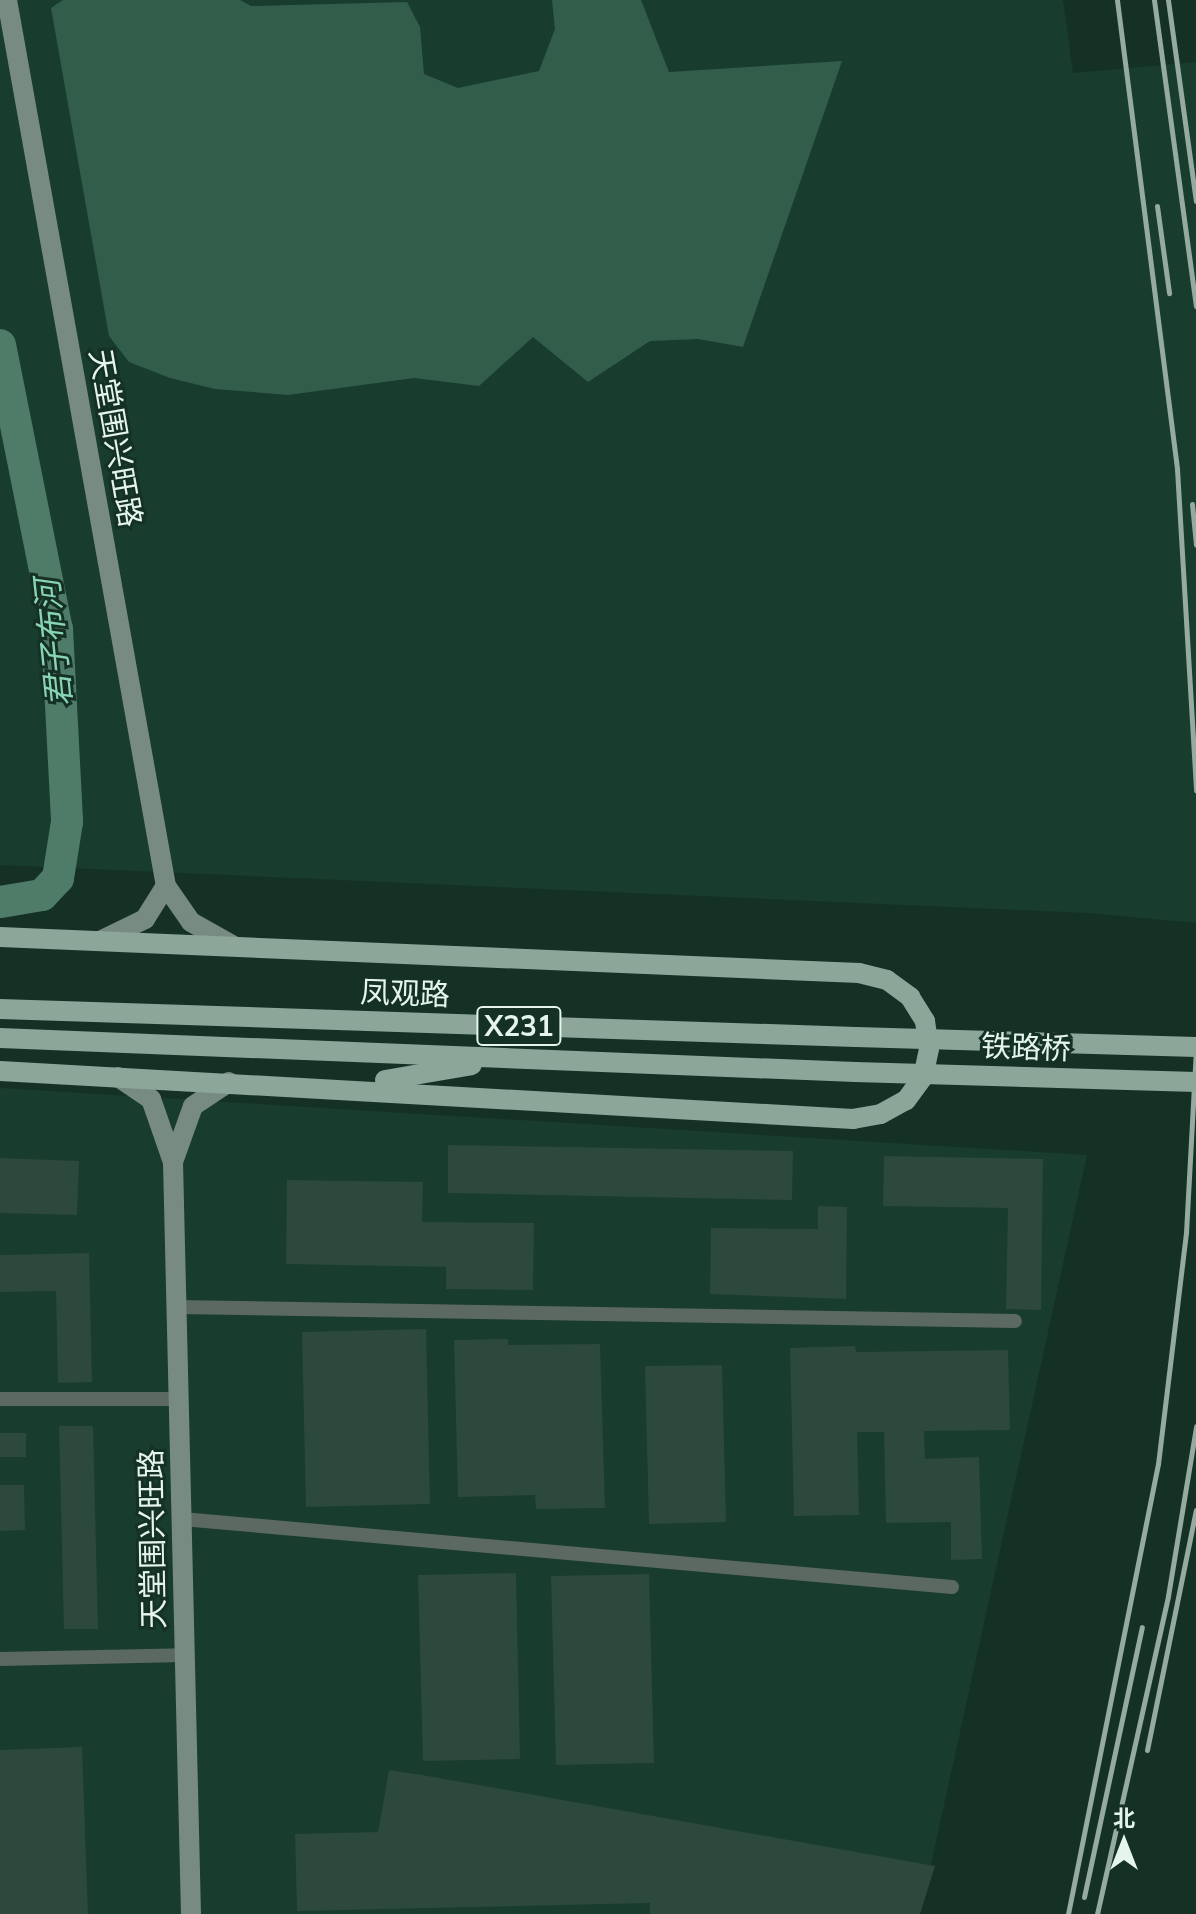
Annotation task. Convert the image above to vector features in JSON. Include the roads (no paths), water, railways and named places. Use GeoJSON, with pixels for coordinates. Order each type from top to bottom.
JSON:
{"type":"FeatureCollection","features":[{"type":"Feature","properties":{"kind":"main road"},"geometry":{"type":"LineString","coordinates":[[0,937],[859,973],[887,980],[910,997],[928,1035],[927,1063],[915,1089],[894,1108],[867,1118],[354,1086],[0,1071]]}},
{"type":"Feature","properties":{"kind":"main road","name":"凤观路"},"geometry":{"type":"LineString","coordinates":[[0,1009],[1196,1047]]}},
{"type":"Feature","properties":{"kind":"main road","name":"凤观路"},"geometry":{"type":"LineString","coordinates":[[0,1038],[855,1072]]}},
{"type":"Feature","properties":{"kind":"main road"},"geometry":{"type":"LineString","coordinates":[[354,1086],[510,1058]]}},
{"type":"Feature","properties":{"kind":"main road","name":"铁路桥"},"geometry":{"type":"LineString","coordinates":[[855,1072],[1196,1082]]}},
{"type":"Feature","properties":{"kind":"street","name":"天堂围兴旺路"},"geometry":{"type":"LineString","coordinates":[[7,0],[166,886]]}},
{"type":"Feature","properties":{"kind":"street"},"geometry":{"type":"LineString","coordinates":[[99,941],[135,927],[166,886],[202,931],[243,947]]}},
{"type":"Feature","properties":{"kind":"street"},"geometry":{"type":"LineString","coordinates":[[114,1076],[151,1099],[173,1162]]}},
{"type":"Feature","properties":{"kind":"street"},"geometry":{"type":"LineString","coordinates":[[173,1162],[193,1106],[216,1086],[236,1081]]}},
{"type":"Feature","properties":{"kind":"street","name":"天堂围兴旺路"},"geometry":{"type":"LineString","coordinates":[[173,1162],[191,1914]]}},
{"type":"Feature","properties":{"kind":"street"},"geometry":{"type":"LineString","coordinates":[[177,1307],[1015,1321]]}},
{"type":"Feature","properties":{"kind":"street"},"geometry":{"type":"LineString","coordinates":[[0,1399],[179,1399]]}},
{"type":"Feature","properties":{"kind":"street"},"geometry":{"type":"LineString","coordinates":[[182,1519],[952,1587]]}},
{"type":"Feature","properties":{"kind":"street"},"geometry":{"type":"LineString","coordinates":[[0,1659],[185,1655]]}},
{"type":"Feature","properties":{"kind":"waterway","name":"君子布河"},"geometry":{"type":"LineString","coordinates":[[0,345],[57,629],[67,822],[58,878],[42,895],[0,902]]}},
{"type":"Feature","properties":{"kind":"railway"},"geometry":{"type":"LineString","coordinates":[[1117,0],[1177,469],[1196,790]]}},
{"type":"Feature","properties":{"kind":"railway"},"geometry":{"type":"LineString","coordinates":[[1154,0],[1196,306]]}},
{"type":"Feature","properties":{"kind":"railway"},"geometry":{"type":"LineString","coordinates":[[1168,0],[1196,201]]}},
{"type":"Feature","properties":{"kind":"railway"},"geometry":{"type":"LineString","coordinates":[[1157,206],[1169,293]]}},
{"type":"Feature","properties":{"kind":"railway"},"geometry":{"type":"LineString","coordinates":[[1192,504],[1196,545]]}},
{"type":"Feature","properties":{"kind":"railway"},"geometry":{"type":"LineString","coordinates":[[1068,1914],[1158,1464],[1186,1233],[1196,1048]]}},
{"type":"Feature","properties":{"kind":"railway"},"geometry":{"type":"LineString","coordinates":[[1097,1914],[1168,1596],[1196,1426]]}},
{"type":"Feature","properties":{"kind":"railway"},"geometry":{"type":"LineString","coordinates":[[1147,1750],[1196,1510]]}},
{"type":"Feature","properties":{"kind":"railway"},"geometry":{"type":"LineString","coordinates":[[1084,1897],[1142,1627]]}}]}
